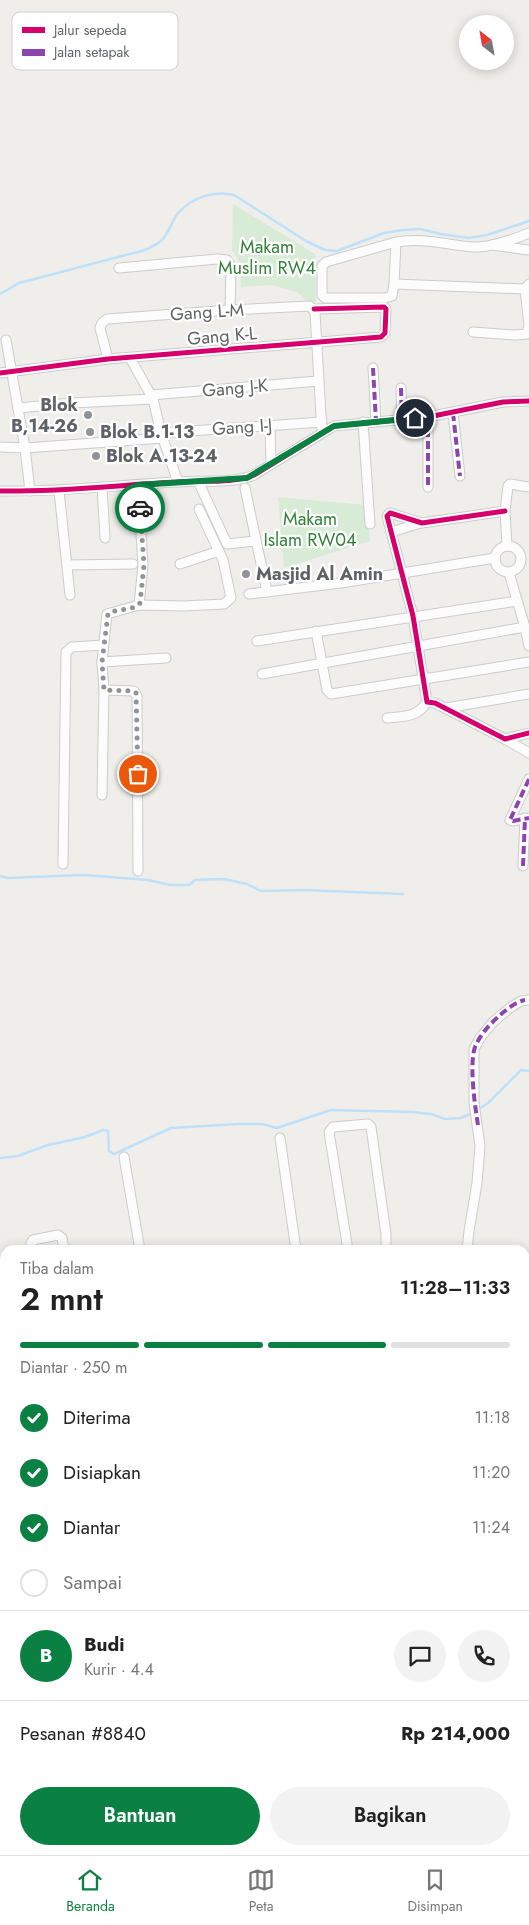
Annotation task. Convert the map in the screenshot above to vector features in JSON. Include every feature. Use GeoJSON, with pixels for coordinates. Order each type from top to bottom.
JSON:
{"type":"FeatureCollection","features":[{"type":"Feature","properties":{"kind":"street"},"geometry":{"type":"LineString","coordinates":[[396,242],[393,294],[390,297],[326,298],[321,290],[321,275],[322,266],[326,262],[396,242],[416,240],[475,247],[490,245],[527,234],[529,252],[490,245]]}},
{"type":"Feature","properties":{"kind":"street"},"geometry":{"type":"LineString","coordinates":[[119,268],[217,259],[227,260],[231,267],[230,310]]}},
{"type":"Feature","properties":{"kind":"street"},"geometry":{"type":"LineString","coordinates":[[394,284],[527,286],[529,328],[527,334],[473,332]]}},
{"type":"Feature","properties":{"kind":"street","name":"Gang L-M"},"geometry":{"type":"LineString","coordinates":[[108,359],[100,328],[105,320],[116,318],[230,310],[312,307],[379,306],[386,309],[386,329],[381,337],[317,342]]}},
{"type":"Feature","properties":{"kind":"street"},"geometry":{"type":"LineString","coordinates":[[312,307],[317,342],[322,432]]}},
{"type":"Feature","properties":{"kind":"street"},"geometry":{"type":"LineString","coordinates":[[6,340],[25,448],[30,491]]}},
{"type":"Feature","properties":{"kind":"street","name":"Gang K-L"},"geometry":{"type":"LineString","coordinates":[[0,373],[108,359],[317,342]]}},
{"type":"Feature","properties":{"kind":"street"},"geometry":{"type":"LineString","coordinates":[[130,358],[152,397],[162,435],[178,482]]}},
{"type":"Feature","properties":{"kind":"street"},"geometry":{"type":"LineString","coordinates":[[373,368],[376,421]]}},
{"type":"Feature","properties":{"kind":"street","name":"Gang J-K"},"geometry":{"type":"LineString","coordinates":[[18,408],[318,381]]}},
{"type":"Feature","properties":{"kind":"street"},"geometry":{"type":"LineString","coordinates":[[401,388],[402,419]]}},
{"type":"Feature","properties":{"kind":"street"},"geometry":{"type":"LineString","coordinates":[[0,491],[59,491],[242,479],[254,475],[334,426],[453,414],[503,402],[529,401]]}},
{"type":"Feature","properties":{"kind":"street"},"geometry":{"type":"LineString","coordinates":[[453,414],[460,476]]}},
{"type":"Feature","properties":{"kind":"street"},"geometry":{"type":"LineString","coordinates":[[428,417],[428,487]]}},
{"type":"Feature","properties":{"kind":"street","name":"Gang I-J"},"geometry":{"type":"LineString","coordinates":[[0,447],[25,448],[322,422]]}},
{"type":"Feature","properties":{"kind":"street"},"geometry":{"type":"LineString","coordinates":[[364,422],[370,524]]}},
{"type":"Feature","properties":{"kind":"street"},"geometry":{"type":"LineString","coordinates":[[270,426],[271,464]]}},
{"type":"Feature","properties":{"kind":"street"},"geometry":{"type":"LineString","coordinates":[[198,481],[226,544],[255,541]]}},
{"type":"Feature","properties":{"kind":"street"},"geometry":{"type":"LineString","coordinates":[[138,485],[144,565],[139,605]]}},
{"type":"Feature","properties":{"kind":"street"},"geometry":{"type":"LineString","coordinates":[[507,546],[505,511],[509,485],[529,487]]}},
{"type":"Feature","properties":{"kind":"street"},"geometry":{"type":"LineString","coordinates":[[102,487],[105,538]]}},
{"type":"Feature","properties":{"kind":"street"},"geometry":{"type":"LineString","coordinates":[[245,488],[267,592]]}},
{"type":"Feature","properties":{"kind":"street"},"geometry":{"type":"LineString","coordinates":[[59,491],[70,595]]}},
{"type":"Feature","properties":{"kind":"street"},"geometry":{"type":"LineString","coordinates":[[102,795],[104,690],[102,662],[108,613],[139,605],[184,606],[227,603],[231,597],[223,560],[198,509]]}},
{"type":"Feature","properties":{"kind":"street"},"geometry":{"type":"LineString","coordinates":[[391,532],[422,523],[505,511]]}},
{"type":"Feature","properties":{"kind":"street"},"geometry":{"type":"LineString","coordinates":[[388,718],[416,714],[422,710],[427,702],[413,616],[387,516],[388,513],[422,523]]}},
{"type":"Feature","properties":{"kind":"street"},"geometry":{"type":"LineString","coordinates":[[507,546],[515,547],[525,553],[520,566],[514,572],[499,569],[495,558],[498,550],[507,546]]}},
{"type":"Feature","properties":{"kind":"street"},"geometry":{"type":"LineString","coordinates":[[180,564],[219,551]]}},
{"type":"Feature","properties":{"kind":"street"},"geometry":{"type":"LineString","coordinates":[[249,594],[495,558]]}},
{"type":"Feature","properties":{"kind":"street"},"geometry":{"type":"LineString","coordinates":[[68,565],[133,564]]}},
{"type":"Feature","properties":{"kind":"street"},"geometry":{"type":"LineString","coordinates":[[509,572],[529,646]]}},
{"type":"Feature","properties":{"kind":"street"},"geometry":{"type":"LineString","coordinates":[[257,641],[517,600]]}},
{"type":"Feature","properties":{"kind":"street"},"geometry":{"type":"LineString","coordinates":[[262,674],[525,627]]}},
{"type":"Feature","properties":{"kind":"street"},"geometry":{"type":"LineString","coordinates":[[316,631],[321,663],[328,692],[331,694],[529,662]]}},
{"type":"Feature","properties":{"kind":"street"},"geometry":{"type":"LineString","coordinates":[[62,864],[66,652],[72,647],[104,645]]}},
{"type":"Feature","properties":{"kind":"street"},"geometry":{"type":"LineString","coordinates":[[102,662],[166,658]]}},
{"type":"Feature","properties":{"kind":"street"},"geometry":{"type":"LineString","coordinates":[[104,690],[134,691],[137,696],[138,871]]}},
{"type":"Feature","properties":{"kind":"street"},"geometry":{"type":"LineString","coordinates":[[445,708],[529,694]]}},
{"type":"Feature","properties":{"kind":"street"},"geometry":{"type":"LineString","coordinates":[[427,702],[434,702],[529,753]]}},
{"type":"Feature","properties":{"kind":"street"},"geometry":{"type":"LineString","coordinates":[[505,739],[529,733]]}},
{"type":"Feature","properties":{"kind":"street"},"geometry":{"type":"LineString","coordinates":[[523,866],[526,820],[510,820],[529,779]]}},
{"type":"Feature","properties":{"kind":"street"},"geometry":{"type":"LineString","coordinates":[[467,1245],[477,1183],[480,1146],[474,1103],[474,1049],[493,1022],[510,1006],[529,1000]]}},
{"type":"Feature","properties":{"kind":"street"},"geometry":{"type":"LineString","coordinates":[[347,1245],[329,1132],[333,1127],[368,1124],[371,1127],[385,1224],[386,1245]]}},
{"type":"Feature","properties":{"kind":"street"},"geometry":{"type":"LineString","coordinates":[[280,1138],[295,1245]]}},
{"type":"Feature","properties":{"kind":"street"},"geometry":{"type":"LineString","coordinates":[[124,1157],[139,1245]]}},
{"type":"Feature","properties":{"kind":"street"},"geometry":{"type":"LineString","coordinates":[[31,1245],[33,1240],[58,1235],[62,1238],[63,1245]]}},
{"type":"Feature","properties":{"kind":"street"},"geometry":{"type":"LineString","coordinates":[[414,1855],[428,1855]]}},
{"type":"Feature","properties":{"kind":"green space","name":"Makam Muslim RW4"},"geometry":{"type":"Polygon","coordinates":[[[233,204],[315,254],[316,302],[308,303],[297,292],[271,285],[241,287],[240,263],[232,250],[233,204]]]}},
{"type":"Feature","properties":{"kind":"green space","name":"Makam Islam RW04"},"geometry":{"type":"Polygon","coordinates":[[[278,497],[366,505],[370,541],[284,568],[278,497]]]}},
{"type":"Feature","properties":{"kind":"waterway"},"geometry":{"type":"LineString","coordinates":[[0,294],[19,283],[145,250],[162,240],[176,216],[184,207],[197,199],[211,194],[234,195],[306,241],[325,250],[337,251],[384,233],[403,230],[420,229],[469,238],[487,235],[529,221]]}},
{"type":"Feature","properties":{"kind":"waterway"},"geometry":{"type":"LineString","coordinates":[[0,876],[8,878],[84,875],[148,880],[170,885],[189,885],[195,880],[224,879],[247,884],[261,891],[304,890],[403,894]]}},
{"type":"Feature","properties":{"kind":"waterway"},"geometry":{"type":"LineString","coordinates":[[477,1110],[488,1103],[521,1070],[529,1071]]}},
{"type":"Feature","properties":{"kind":"waterway"},"geometry":{"type":"LineString","coordinates":[[0,1158],[18,1156],[48,1145],[85,1137],[103,1130],[108,1131],[109,1151],[114,1154],[171,1128],[237,1124],[262,1124],[277,1128],[331,1110],[412,1112],[431,1114],[445,1119],[461,1118],[472,1113]]}},
{"type":"Feature","properties":{"kind":"marked path"},"geometry":{"type":"LineString","coordinates":[[373,368],[376,421]]}},
{"type":"Feature","properties":{"kind":"marked path"},"geometry":{"type":"LineString","coordinates":[[401,388],[402,419]]}},
{"type":"Feature","properties":{"kind":"marked path"},"geometry":{"type":"LineString","coordinates":[[453,413],[460,476]]}},
{"type":"Feature","properties":{"kind":"marked path"},"geometry":{"type":"LineString","coordinates":[[428,417],[428,487]]}},
{"type":"Feature","properties":{"kind":"marked path"},"geometry":{"type":"LineString","coordinates":[[529,779],[510,820],[529,818]]}},
{"type":"Feature","properties":{"kind":"marked path"},"geometry":{"type":"LineString","coordinates":[[523,866],[525,818]]}},
{"type":"Feature","properties":{"kind":"marked path"},"geometry":{"type":"LineString","coordinates":[[478,1125],[473,1074],[475,1047],[482,1034],[495,1019],[511,1006],[525,1000]]}},
{"type":"Feature","properties":{"kind":"cycle path"},"geometry":{"type":"LineString","coordinates":[[0,373],[108,359],[381,337],[385,333],[386,309],[384,307],[314,309]]}},
{"type":"Feature","properties":{"kind":"cycle path"},"geometry":{"type":"LineString","coordinates":[[0,491],[236,480],[254,475],[334,426],[428,417],[503,402],[529,401]]}},
{"type":"Feature","properties":{"kind":"cycle path"},"geometry":{"type":"LineString","coordinates":[[505,511],[422,523],[390,513],[387,516],[413,616],[427,702],[435,703],[505,739],[529,733]]}},
{"type":"Feature","properties":{"kind":"way so far"},"geometry":{"type":"LineString","coordinates":[[138,774],[137,696],[134,691],[104,690],[102,662],[107,615],[110,612],[136,607],[140,603],[144,565],[140,508]]}},
{"type":"Feature","properties":{"kind":"place","name":"Blok B,14-26"},"geometry":{"type":"Point","coordinates":[88,415]}},
{"type":"Feature","properties":{"kind":"place","name":"Blok B.1-13"},"geometry":{"type":"Point","coordinates":[90,432]}},
{"type":"Feature","properties":{"kind":"place","name":"Blok A.13-24"},"geometry":{"type":"Point","coordinates":[96,456]}},
{"type":"Feature","properties":{"kind":"place","name":"Masjid Al Amin"},"geometry":{"type":"Point","coordinates":[246,574]}},
{"type":"Feature","properties":{"kind":"route"},"geometry":{"type":"LineString","coordinates":[[140,508],[138,485],[247,478],[334,426],[415,418]]}}]}
